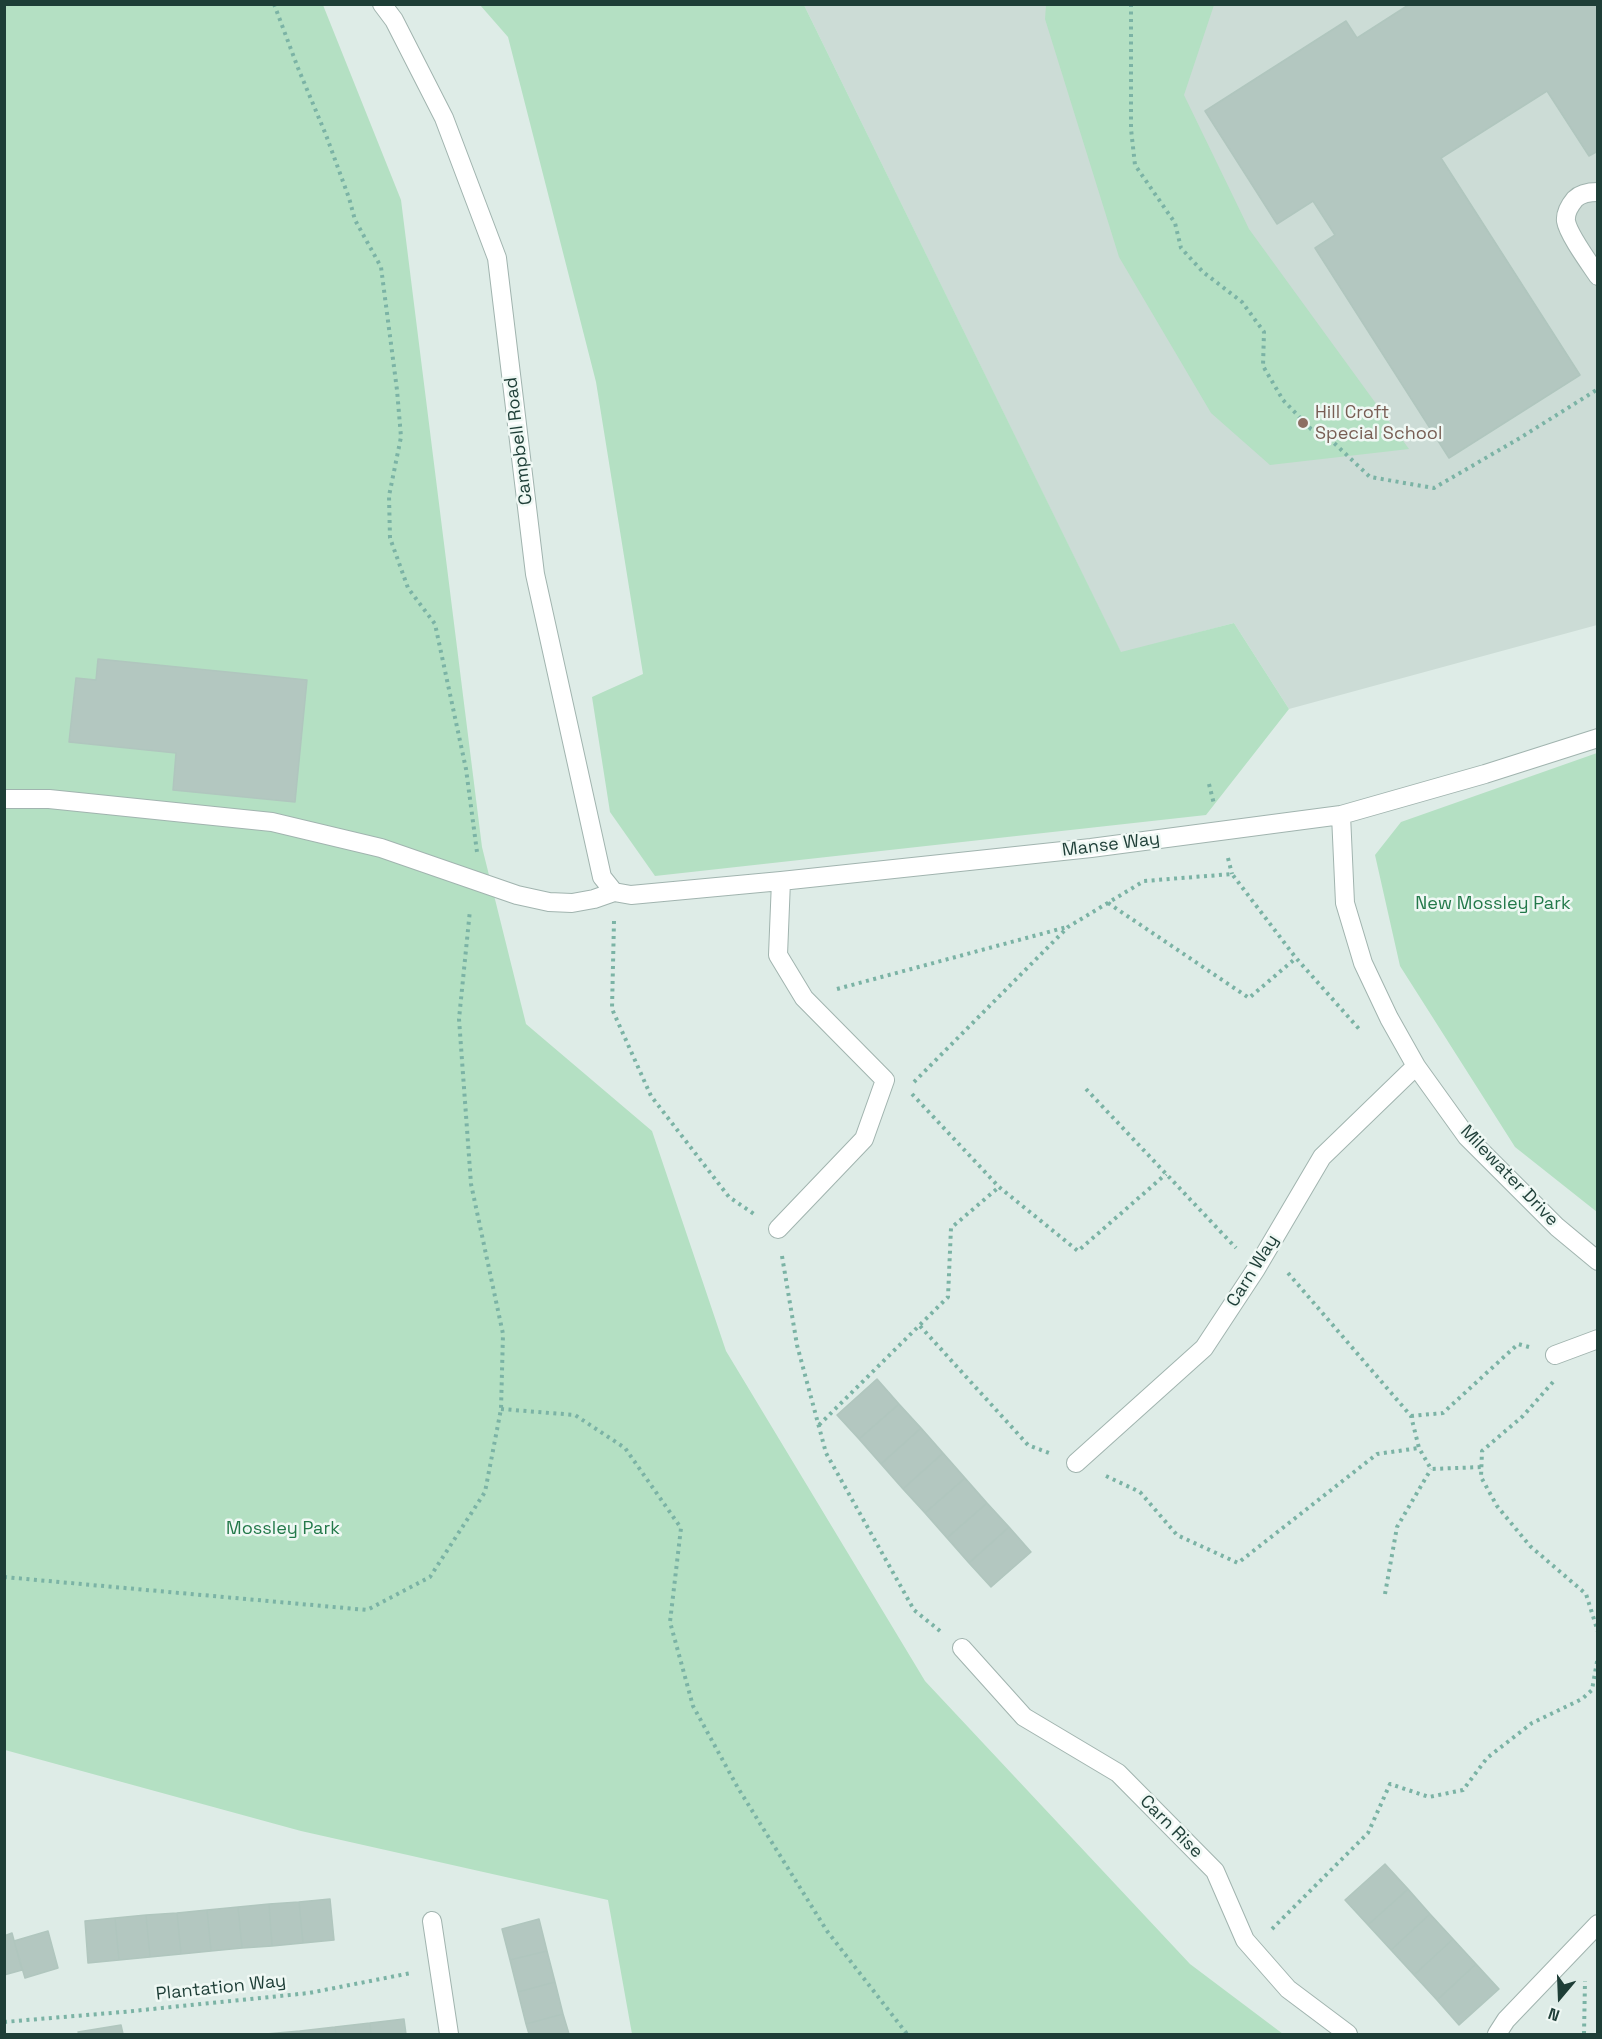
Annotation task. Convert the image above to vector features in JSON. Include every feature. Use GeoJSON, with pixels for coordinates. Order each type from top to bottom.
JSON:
{"type":"FeatureCollection","features":[{"type":"Feature","properties":{"kind":"street","name":"Campbell Road"},"geometry":{"type":"LineString","coordinates":[[381,4],[394,20],[444,118],[497,258],[535,574],[602,876],[614,892]]}},
{"type":"Feature","properties":{"kind":"street"},"geometry":{"type":"LineString","coordinates":[[1598,192],[1578,196],[1569,206],[1566,221],[1598,276]]}},
{"type":"Feature","properties":{"kind":"street","name":"Manse Way"},"geometry":{"type":"LineString","coordinates":[[614,892],[631,895],[781,881],[1091,848],[1341,815],[1485,774],[1598,738]]}},
{"type":"Feature","properties":{"kind":"street"},"geometry":{"type":"LineString","coordinates":[[4,799],[49,799],[272,822],[381,848],[517,895],[549,902],[572,903],[614,892]]}},
{"type":"Feature","properties":{"kind":"street","name":"Milewater Drive"},"geometry":{"type":"LineString","coordinates":[[1341,815],[1345,903],[1363,963],[1389,1018],[1416,1066],[1467,1137],[1557,1227],[1598,1261]]}},
{"type":"Feature","properties":{"kind":"street"},"geometry":{"type":"LineString","coordinates":[[778,1229],[864,1139],[885,1080],[804,998],[778,954],[781,881]]}},
{"type":"Feature","properties":{"kind":"street","name":"Carn Way"},"geometry":{"type":"LineString","coordinates":[[1076,1463],[1204,1348],[1256,1269],[1322,1157],[1416,1066]]}},
{"type":"Feature","properties":{"kind":"street"},"geometry":{"type":"LineString","coordinates":[[1555,1355],[1598,1339]]}},
{"type":"Feature","properties":{"kind":"street","name":"Carn Rise"},"geometry":{"type":"LineString","coordinates":[[962,1647],[1024,1717],[1118,1773],[1215,1871],[1245,1940],[1288,1989],[1348,2034]]}},
{"type":"Feature","properties":{"kind":"street"},"geometry":{"type":"LineString","coordinates":[[432,1922],[450,2034]]}},
{"type":"Feature","properties":{"kind":"street"},"geometry":{"type":"LineString","coordinates":[[1497,2034],[1506,2020],[1598,1924]]}},
{"type":"Feature","properties":{"kind":"path"},"geometry":{"type":"LineString","coordinates":[[4,1577],[367,1610],[430,1577],[485,1492],[501,1408],[503,1334],[471,1184],[459,1019],[478,848],[466,769],[435,624],[408,588],[390,538],[389,496],[400,437],[397,390],[381,267],[355,220],[342,177],[274,4]]}},
{"type":"Feature","properties":{"kind":"path"},"geometry":{"type":"LineString","coordinates":[[1131,4],[1131,129],[1135,165],[1175,223],[1181,248],[1203,272],[1242,302],[1264,332],[1263,366],[1283,400],[1311,429],[1333,442],[1370,477],[1434,488],[1598,389]]}},
{"type":"Feature","properties":{"kind":"path"},"geometry":{"type":"LineString","coordinates":[[1166,1174],[1078,1251],[999,1187],[907,1089],[1068,927],[1144,881],[1232,874],[1296,958],[1365,1035]]}},
{"type":"Feature","properties":{"kind":"path"},"geometry":{"type":"LineString","coordinates":[[614,892],[612,1009],[651,1096],[729,1197],[778,1229],[797,1345],[826,1453],[914,1610],[962,1647]]}},
{"type":"Feature","properties":{"kind":"path"},"geometry":{"type":"LineString","coordinates":[[1108,903],[1249,998],[1296,958]]}},
{"type":"Feature","properties":{"kind":"path"},"geometry":{"type":"LineString","coordinates":[[804,998],[1068,927]]}},
{"type":"Feature","properties":{"kind":"path"},"geometry":{"type":"LineString","coordinates":[[1086,1089],[1256,1269]]}},
{"type":"Feature","properties":{"kind":"path"},"geometry":{"type":"LineString","coordinates":[[819,1425],[948,1297],[951,1228],[999,1187]]}},
{"type":"Feature","properties":{"kind":"path"},"geometry":{"type":"LineString","coordinates":[[1267,1250],[1411,1416],[1419,1448],[1431,1469]]}},
{"type":"Feature","properties":{"kind":"path"},"geometry":{"type":"LineString","coordinates":[[920,1326],[1028,1445],[1076,1463],[1140,1492],[1177,1534],[1238,1563],[1377,1454],[1419,1448]]}},
{"type":"Feature","properties":{"kind":"path"},"geometry":{"type":"LineString","coordinates":[[1411,1416],[1443,1413],[1518,1344],[1555,1355],[1554,1381],[1523,1416],[1482,1451],[1481,1478],[1497,1506],[1530,1546],[1586,1594],[1598,1632]]}},
{"type":"Feature","properties":{"kind":"path"},"geometry":{"type":"LineString","coordinates":[[501,1408],[574,1415],[625,1448],[681,1528],[670,1622],[693,1706],[738,1788],[827,1931],[907,2034]]}},
{"type":"Feature","properties":{"kind":"path"},"geometry":{"type":"LineString","coordinates":[[1431,1469],[1482,1467]]}},
{"type":"Feature","properties":{"kind":"path"},"geometry":{"type":"LineString","coordinates":[[1385,1594],[1397,1527],[1431,1469]]}},
{"type":"Feature","properties":{"kind":"path"},"geometry":{"type":"LineString","coordinates":[[1253,1949],[1368,1833],[1390,1784],[1429,1797],[1463,1790],[1487,1758],[1532,1723],[1582,1699],[1592,1690],[1598,1656]]}},
{"type":"Feature","properties":{"kind":"path"},"geometry":{"type":"LineString","coordinates":[[1592,1690],[1598,1694]]}},
{"type":"Feature","properties":{"kind":"path","name":"Plantation Way"},"geometry":{"type":"LineString","coordinates":[[4,2022],[309,1993],[439,1968]]}},
{"type":"Feature","properties":{"kind":"path"},"geometry":{"type":"LineString","coordinates":[[1584,2034],[1585,1972]]}},
{"type":"Feature","properties":{"kind":"shaded area","name":"Hill Croft Special School"},"geometry":{"type":"Polygon","coordinates":[[[804,5],[1597,5],[1597,625],[1289,709],[1234,623],[1121,653],[804,5]]]}},
{"type":"Feature","properties":{"kind":"green space","name":"Mossley Park"},"geometry":{"type":"Polygon","coordinates":[[[5,5],[323,5],[401,200],[482,847],[526,1024],[652,1131],[726,1351],[925,1681],[1190,1964],[1283,2034],[632,2034],[608,1900],[301,1831],[5,1750],[5,5]]]}},
{"type":"Feature","properties":{"kind":"green space"},"geometry":{"type":"Polygon","coordinates":[[[480,5],[804,5],[1121,652],[1234,623],[1289,709],[1206,815],[655,876],[610,812],[592,697],[643,674],[596,382],[508,37],[480,5]]]}},
{"type":"Feature","properties":{"kind":"green space"},"geometry":{"type":"Polygon","coordinates":[[[1046,5],[1214,5],[1184,95],[1249,229],[1409,449],[1270,465],[1211,413],[1119,257],[1045,19],[1046,5]]]}},
{"type":"Feature","properties":{"kind":"green space","name":"New Mossley Park"},"geometry":{"type":"Polygon","coordinates":[[[1598,753],[1597,1212],[1515,1147],[1400,966],[1375,855],[1401,822],[1598,753]]]}},
{"type":"Feature","properties":{"kind":"building"},"geometry":{"type":"Polygon","coordinates":[[[1410,4],[1598,4],[1598,151],[1589,156],[1547,91],[1441,158],[1580,375],[1449,458],[1315,248],[1335,235],[1313,201],[1277,224],[1205,111],[1346,21],[1357,38],[1410,4]]]}},
{"type":"Feature","properties":{"kind":"building"},"geometry":{"type":"Polygon","coordinates":[[[98,659],[307,680],[295,802],[173,790],[176,753],[69,742],[76,678],[96,680],[98,659]]]}},
{"type":"Feature","properties":{"kind":"building"},"geometry":{"type":"Polygon","coordinates":[[[877,1379],[899,1404],[859,1439],[837,1415],[877,1379]]]}},
{"type":"Feature","properties":{"kind":"building"},"geometry":{"type":"Polygon","coordinates":[[[899,1404],[921,1428],[881,1464],[859,1439],[899,1404]]]}},
{"type":"Feature","properties":{"kind":"building"},"geometry":{"type":"Polygon","coordinates":[[[921,1428],[943,1453],[903,1489],[881,1464],[921,1428]]]}},
{"type":"Feature","properties":{"kind":"building"},"geometry":{"type":"Polygon","coordinates":[[[943,1453],[965,1478],[925,1513],[903,1489],[943,1453]]]}},
{"type":"Feature","properties":{"kind":"building"},"geometry":{"type":"Polygon","coordinates":[[[965,1478],[987,1503],[947,1538],[925,1513],[965,1478]]]}},
{"type":"Feature","properties":{"kind":"building"},"geometry":{"type":"Polygon","coordinates":[[[987,1503],[1009,1527],[969,1563],[947,1538],[987,1503]]]}},
{"type":"Feature","properties":{"kind":"building"},"geometry":{"type":"Polygon","coordinates":[[[1009,1527],[1031,1552],[991,1587],[969,1563],[1009,1527]]]}},
{"type":"Feature","properties":{"kind":"building"},"geometry":{"type":"Polygon","coordinates":[[[1385,1864],[1408,1889],[1368,1925],[1345,1900],[1385,1864]]]}},
{"type":"Feature","properties":{"kind":"building"},"geometry":{"type":"Polygon","coordinates":[[[1408,1889],[1430,1914],[1391,1950],[1368,1925],[1408,1889]]]}},
{"type":"Feature","properties":{"kind":"building"},"geometry":{"type":"Polygon","coordinates":[[[330,1899],[334,1940],[303,1943],[299,1902],[330,1899]]]}},
{"type":"Feature","properties":{"kind":"building"},"geometry":{"type":"Polygon","coordinates":[[[299,1902],[303,1943],[272,1946],[269,1904],[299,1902]]]}},
{"type":"Feature","properties":{"kind":"building"},"geometry":{"type":"Polygon","coordinates":[[[269,1904],[272,1946],[242,1948],[238,1907],[269,1904]]]}},
{"type":"Feature","properties":{"kind":"building"},"geometry":{"type":"Polygon","coordinates":[[[238,1907],[242,1948],[211,1951],[207,1910],[238,1907]]]}},
{"type":"Feature","properties":{"kind":"building"},"geometry":{"type":"Polygon","coordinates":[[[207,1910],[211,1951],[181,1954],[177,1913],[207,1910]]]}},
{"type":"Feature","properties":{"kind":"building"},"geometry":{"type":"Polygon","coordinates":[[[177,1913],[181,1954],[150,1957],[146,1915],[177,1913]]]}},
{"type":"Feature","properties":{"kind":"building"},"geometry":{"type":"Polygon","coordinates":[[[1430,1914],[1453,1939],[1414,1975],[1391,1950],[1430,1914]]]}},
{"type":"Feature","properties":{"kind":"building"},"geometry":{"type":"Polygon","coordinates":[[[146,1915],[150,1957],[119,1960],[115,1918],[146,1915]]]}},
{"type":"Feature","properties":{"kind":"building"},"geometry":{"type":"Polygon","coordinates":[[[115,1918],[119,1960],[88,1963],[85,1921],[115,1918]]]}},
{"type":"Feature","properties":{"kind":"building"},"geometry":{"type":"Polygon","coordinates":[[[539,1919],[547,1951],[510,1960],[502,1929],[539,1919]]]}},
{"type":"Feature","properties":{"kind":"building"},"geometry":{"type":"Polygon","coordinates":[[[48,1931],[58,1968],[25,1978],[14,1941],[48,1931]]]}},
{"type":"Feature","properties":{"kind":"building"},"geometry":{"type":"Polygon","coordinates":[[[12,1933],[22,1970],[4,1975],[4,1936],[12,1933]]]}},
{"type":"Feature","properties":{"kind":"building"},"geometry":{"type":"Polygon","coordinates":[[[1453,1939],[1476,1964],[1437,2000],[1414,1975],[1453,1939]]]}},
{"type":"Feature","properties":{"kind":"building"},"geometry":{"type":"Polygon","coordinates":[[[547,1951],[555,1982],[518,1992],[510,1960],[547,1951]]]}},
{"type":"Feature","properties":{"kind":"building"},"geometry":{"type":"Polygon","coordinates":[[[1476,1964],[1499,1989],[1459,2025],[1437,2000],[1476,1964]]]}},
{"type":"Feature","properties":{"kind":"building"},"geometry":{"type":"Polygon","coordinates":[[[555,1982],[563,2014],[526,2024],[518,1992],[555,1982]]]}},
{"type":"Feature","properties":{"kind":"building"},"geometry":{"type":"Polygon","coordinates":[[[563,2014],[569,2034],[529,2034],[526,2024],[563,2014]]]}},
{"type":"Feature","properties":{"kind":"building"},"geometry":{"type":"Polygon","coordinates":[[[404,2019],[406,2034],[371,2034],[370,2023],[404,2019]]]}},
{"type":"Feature","properties":{"kind":"building"},"geometry":{"type":"Polygon","coordinates":[[[370,2023],[371,2034],[336,2034],[335,2027],[370,2023]]]}},
{"type":"Feature","properties":{"kind":"building"},"geometry":{"type":"Polygon","coordinates":[[[121,2025],[123,2034],[79,2034],[78,2032],[121,2025]]]}},
{"type":"Feature","properties":{"kind":"building"},"geometry":{"type":"Polygon","coordinates":[[[335,2027],[336,2034],[301,2034],[300,2031],[335,2027]]]}},
{"type":"Feature","properties":{"kind":"building"},"geometry":{"type":"Polygon","coordinates":[[[300,2031],[301,2034],[266,2034],[300,2031]]]}},
{"type":"Feature","properties":{"kind":"place","name":"Hill Croft Special School"},"geometry":{"type":"Point","coordinates":[1303,423]}}]}
